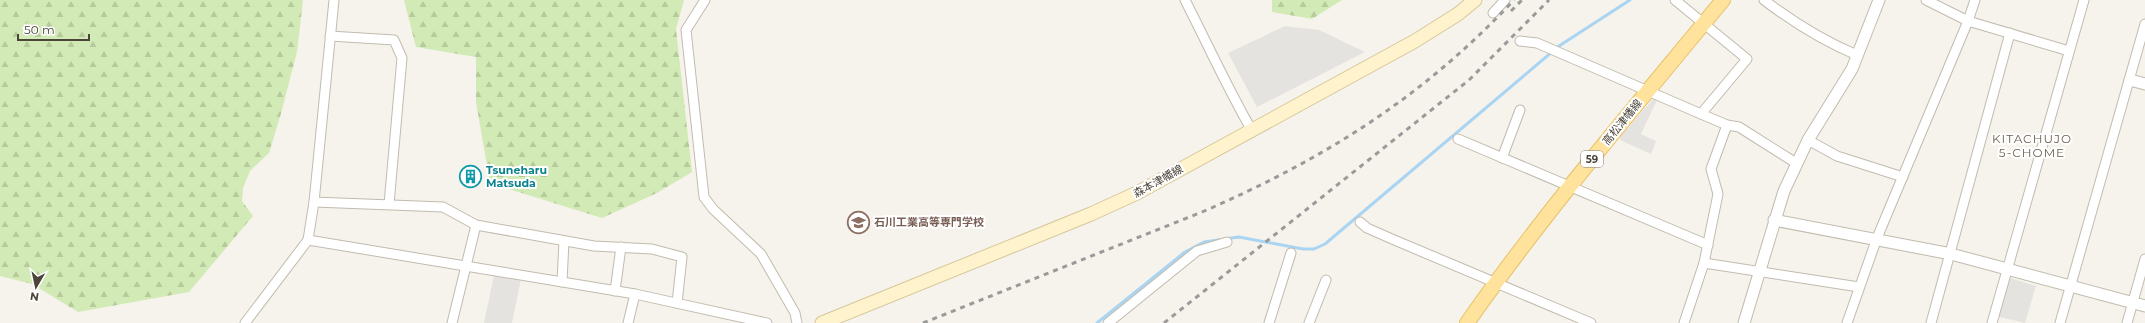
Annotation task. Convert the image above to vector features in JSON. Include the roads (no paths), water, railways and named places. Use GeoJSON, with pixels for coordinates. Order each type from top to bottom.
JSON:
{"type":"FeatureCollection","features":[{"type":"Feature","properties":{"kind":"main road","name":"森本津幡線"},"geometry":{"type":"LineString","coordinates":[[822,323],[1091,214],[1136,193],[1415,41],[1458,14],[1474,0]]}},
{"type":"Feature","properties":{"kind":"main road","name":"高松津幡線"},"geometry":{"type":"LineString","coordinates":[[1467,323],[1496,282],[1570,187],[1723,0]]}},
{"type":"Feature","properties":{"kind":"street"},"geometry":{"type":"LineString","coordinates":[[245,323],[308,240],[314,202],[334,0]]}},
{"type":"Feature","properties":{"kind":"street"},"geometry":{"type":"LineString","coordinates":[[705,0],[686,30],[704,197],[713,209],[761,254],[796,312],[797,323]]}},
{"type":"Feature","properties":{"kind":"street"},"geometry":{"type":"LineString","coordinates":[[1185,0],[1208,43],[1224,82],[1251,129]]}},
{"type":"Feature","properties":{"kind":"street"},"geometry":{"type":"LineString","coordinates":[[1494,13],[1505,0]]}},
{"type":"Feature","properties":{"kind":"street"},"geometry":{"type":"LineString","coordinates":[[1675,0],[1747,59],[1701,114]]}},
{"type":"Feature","properties":{"kind":"street"},"geometry":{"type":"LineString","coordinates":[[1764,0],[1790,19],[1831,44],[1857,55]]}},
{"type":"Feature","properties":{"kind":"street"},"geometry":{"type":"LineString","coordinates":[[1744,323],[1774,220],[1796,163],[1808,140],[1840,91],[1857,55],[1879,0]]}},
{"type":"Feature","properties":{"kind":"street"},"geometry":{"type":"LineString","coordinates":[[1926,0],[1968,21],[2069,51]]}},
{"type":"Feature","properties":{"kind":"street"},"geometry":{"type":"LineString","coordinates":[[1846,323],[1878,238],[1968,21],[1975,0]]}},
{"type":"Feature","properties":{"kind":"street"},"geometry":{"type":"LineString","coordinates":[[1992,323],[2084,0]]}},
{"type":"Feature","properties":{"kind":"street"},"geometry":{"type":"LineString","coordinates":[[2060,323],[2145,24]]}},
{"type":"Feature","properties":{"kind":"street"},"geometry":{"type":"LineString","coordinates":[[1931,323],[2010,33]]}},
{"type":"Feature","properties":{"kind":"street"},"geometry":{"type":"LineString","coordinates":[[330,36],[394,40],[402,58],[389,204]]}},
{"type":"Feature","properties":{"kind":"street"},"geometry":{"type":"LineString","coordinates":[[1520,41],[1537,43],[1647,92],[1727,125],[1739,127],[1796,163]]}},
{"type":"Feature","properties":{"kind":"street"},"geometry":{"type":"LineString","coordinates":[[2130,80],[2145,84]]}},
{"type":"Feature","properties":{"kind":"street"},"geometry":{"type":"LineString","coordinates":[[1502,158],[1520,110]]}},
{"type":"Feature","properties":{"kind":"street"},"geometry":{"type":"LineString","coordinates":[[1684,323],[1704,263],[1708,245],[1718,194],[1711,169],[1727,125]]}},
{"type":"Feature","properties":{"kind":"street"},"geometry":{"type":"LineString","coordinates":[[1458,140],[1708,245]]}},
{"type":"Feature","properties":{"kind":"street"},"geometry":{"type":"LineString","coordinates":[[1808,140],[1837,156],[1903,177]]}},
{"type":"Feature","properties":{"kind":"street"},"geometry":{"type":"LineString","coordinates":[[314,202],[443,207],[476,225],[594,246],[652,249],[682,257],[677,303]]}},
{"type":"Feature","properties":{"kind":"street"},"geometry":{"type":"LineString","coordinates":[[1774,220],[1878,238],[1951,254],[2145,306]]}},
{"type":"Feature","properties":{"kind":"street"},"geometry":{"type":"LineString","coordinates":[[1360,222],[1367,228],[1392,239],[1591,323]]}},
{"type":"Feature","properties":{"kind":"street"},"geometry":{"type":"LineString","coordinates":[[452,323],[476,225]]}},
{"type":"Feature","properties":{"kind":"street"},"geometry":{"type":"LineString","coordinates":[[308,240],[635,294],[766,323]]}},
{"type":"Feature","properties":{"kind":"street"},"geometry":{"type":"LineString","coordinates":[[562,282],[564,241]]}},
{"type":"Feature","properties":{"kind":"street"},"geometry":{"type":"LineString","coordinates":[[1108,323],[1197,251],[1227,242]]}},
{"type":"Feature","properties":{"kind":"street"},"geometry":{"type":"LineString","coordinates":[[614,291],[621,247]]}},
{"type":"Feature","properties":{"kind":"street"},"geometry":{"type":"LineString","coordinates":[[1269,323],[1291,253]]}},
{"type":"Feature","properties":{"kind":"street"},"geometry":{"type":"LineString","coordinates":[[2127,323],[2145,259]]}},
{"type":"Feature","properties":{"kind":"street"},"geometry":{"type":"LineString","coordinates":[[1704,263],[1859,287]]}},
{"type":"Feature","properties":{"kind":"street"},"geometry":{"type":"LineString","coordinates":[[1309,323],[1326,280]]}},
{"type":"Feature","properties":{"kind":"street"},"geometry":{"type":"LineString","coordinates":[[628,323],[635,294]]}},
{"type":"Feature","properties":{"kind":"waterway"},"geometry":{"type":"LineString","coordinates":[[1097,323],[1185,252],[1204,242],[1239,237],[1303,249],[1314,249],[1325,244],[1559,46],[1630,0]]}},
{"type":"Feature","properties":{"kind":"railway"},"geometry":{"type":"LineString","coordinates":[[923,323],[1202,212],[1247,192],[1289,170],[1369,123],[1407,96],[1444,67],[1514,0]]}},
{"type":"Feature","properties":{"kind":"railway"},"geometry":{"type":"LineString","coordinates":[[1511,11],[1522,0]]}},
{"type":"Feature","properties":{"kind":"railway"},"geometry":{"type":"LineString","coordinates":[[1164,323],[1469,80],[1549,0]]}},
{"type":"Feature","properties":{"kind":"place","name":"Tsuneharu Matsuda"},"geometry":{"type":"Point","coordinates":[470,176]}},
{"type":"Feature","properties":{"kind":"place","name":"石川工業高等専門学校"},"geometry":{"type":"Point","coordinates":[859,222]}},
{"type":"Feature","properties":{"kind":"district","name":"KITACHUJO 5-CHOME"},"geometry":{"type":"Point","coordinates":[2032,145]}}]}
